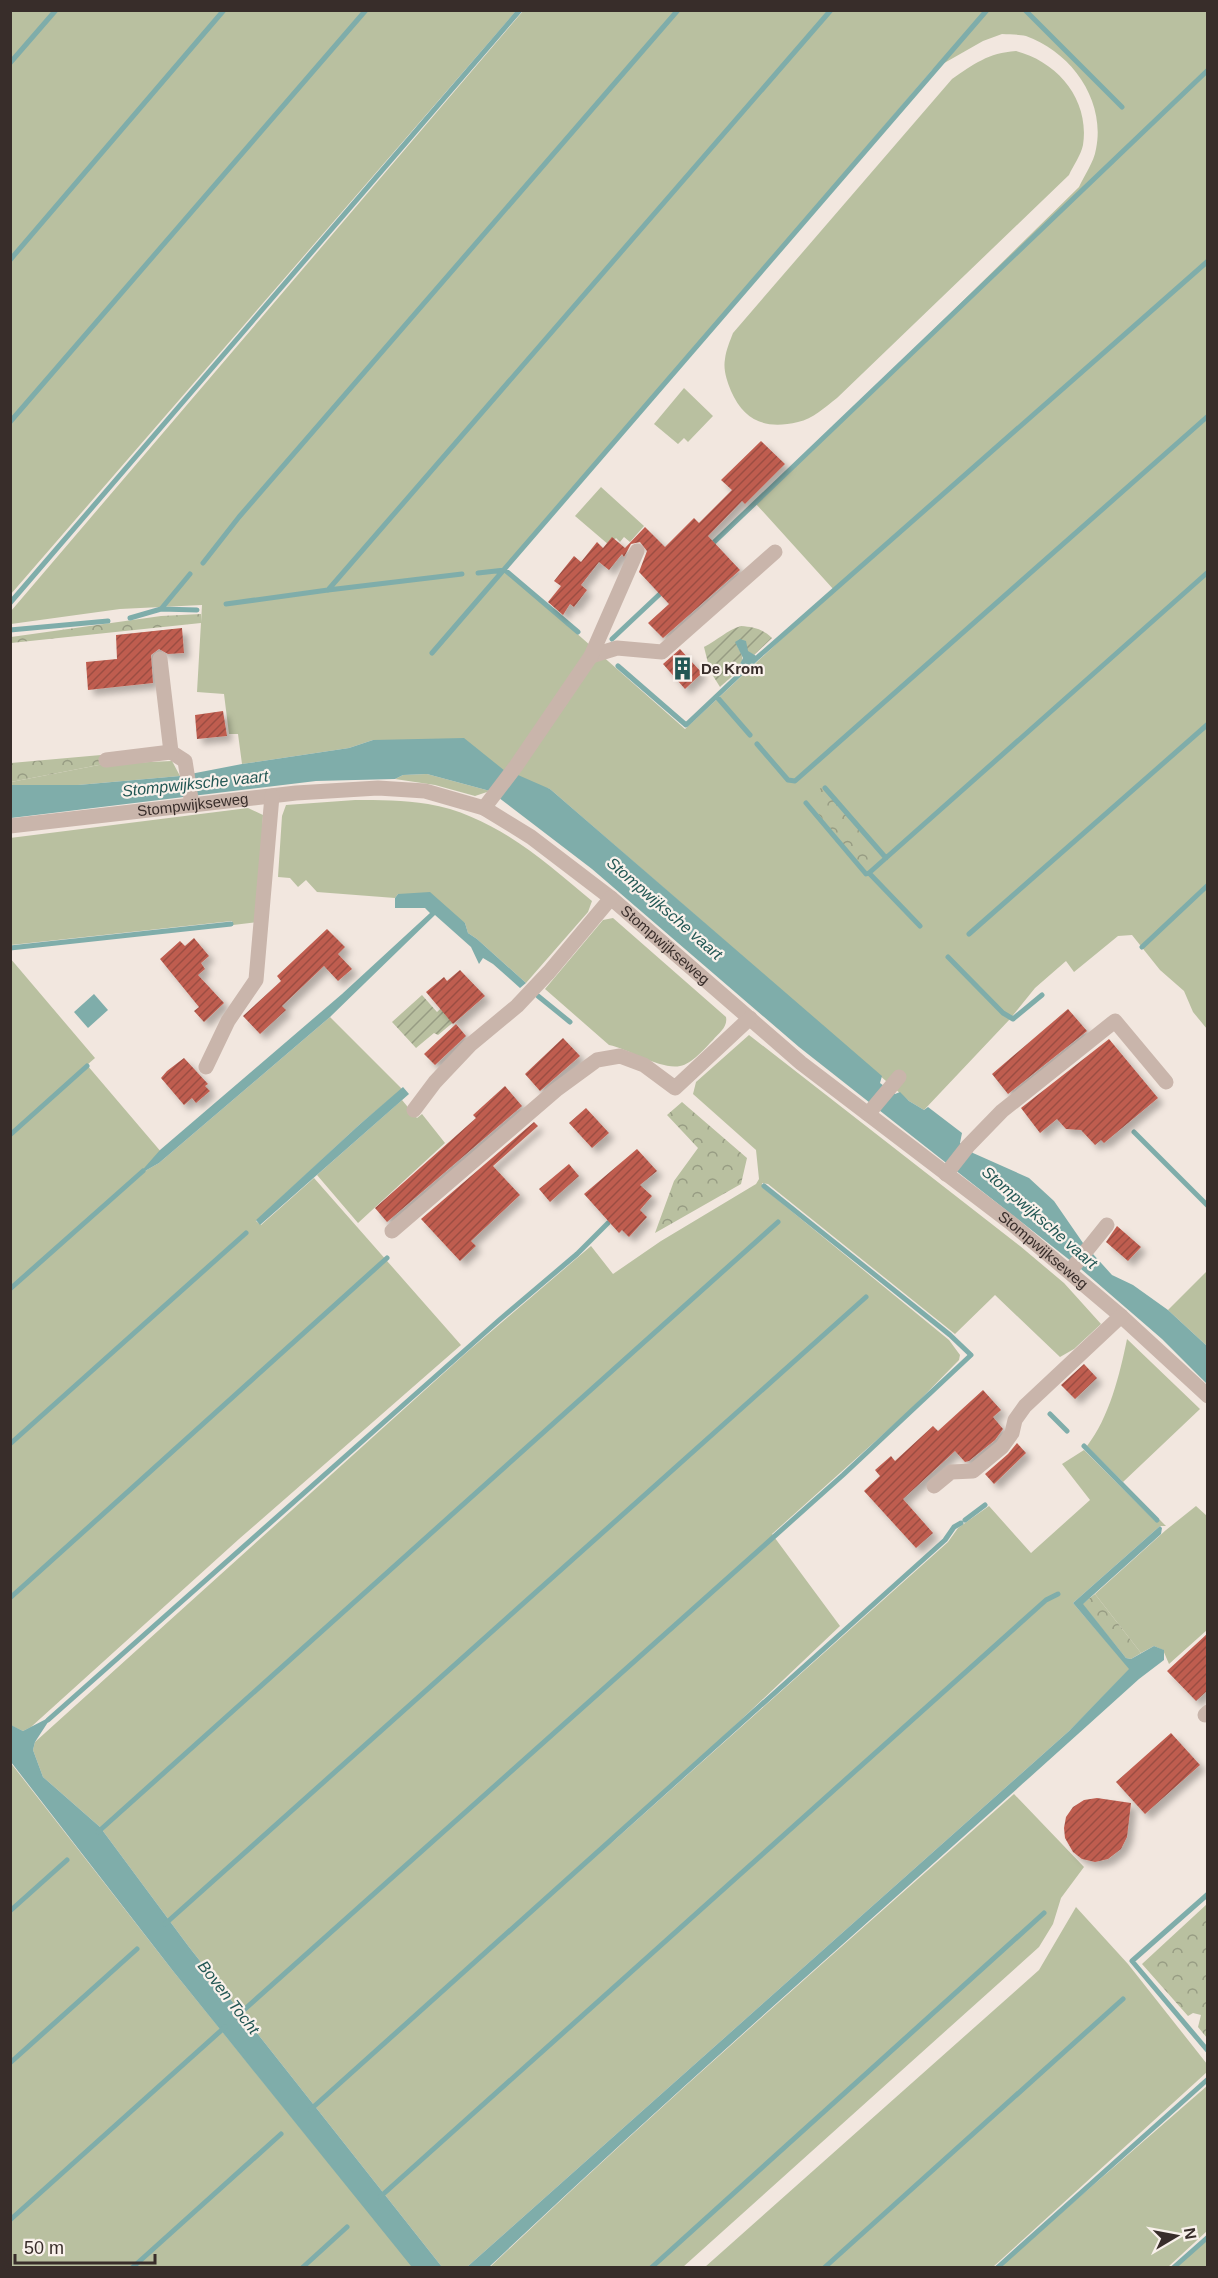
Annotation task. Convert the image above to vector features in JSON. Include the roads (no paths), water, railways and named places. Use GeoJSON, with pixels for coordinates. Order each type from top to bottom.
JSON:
{"type":"FeatureCollection","features":[{"type":"Feature","properties":{"kind":"street"},"geometry":{"type":"LineString","coordinates":[[484,808],[516,766],[591,656],[637,551]]}},
{"type":"Feature","properties":{"kind":"street"},"geometry":{"type":"LineString","coordinates":[[591,656],[617,648],[662,652],[775,552]]}},
{"type":"Feature","properties":{"kind":"street"},"geometry":{"type":"LineString","coordinates":[[160,659],[171,752]]}},
{"type":"Feature","properties":{"kind":"street"},"geometry":{"type":"LineString","coordinates":[[106,760],[171,752],[184,761],[192,802]]}},
{"type":"Feature","properties":{"kind":"street","name":"Stompwijkseweg"},"geometry":{"type":"LineString","coordinates":[[10,826],[192,802],[341,790],[402,789],[447,796],[484,808],[531,837],[611,898],[801,1063],[871,1111],[1072,1269],[1208,1396]]}},
{"type":"Feature","properties":{"kind":"street"},"geometry":{"type":"LineString","coordinates":[[206,1067],[228,1022],[256,980],[272,796]]}},
{"type":"Feature","properties":{"kind":"street"},"geometry":{"type":"LineString","coordinates":[[414,1110],[435,1082],[470,1045],[517,1006],[549,972],[611,898]]}},
{"type":"Feature","properties":{"kind":"street"},"geometry":{"type":"LineString","coordinates":[[392,1231],[556,1090],[597,1060],[620,1056],[644,1065],[675,1088],[750,1018]]}},
{"type":"Feature","properties":{"kind":"street"},"geometry":{"type":"LineString","coordinates":[[948,1171],[968,1146],[1002,1111],[1115,1021],[1166,1082]]}},
{"type":"Feature","properties":{"kind":"street"},"geometry":{"type":"LineString","coordinates":[[871,1111],[895,1081]]}},
{"type":"Feature","properties":{"kind":"street"},"geometry":{"type":"LineString","coordinates":[[1072,1269],[1107,1225]]}},
{"type":"Feature","properties":{"kind":"street"},"geometry":{"type":"LineString","coordinates":[[934,1486],[951,1472],[973,1471],[1002,1447],[1012,1433],[1015,1420],[1025,1406],[1121,1316]]}},
{"type":"Feature","properties":{"kind":"water"},"geometry":{"type":"Polygon","coordinates":[[[740,639],[746,641],[748,651],[758,657],[741,675],[739,666],[743,658],[735,642],[740,639]]]}},
{"type":"Feature","properties":{"kind":"water","name":"Stompwijksche vaart"},"geometry":{"type":"Polygon","coordinates":[[[464,738],[515,779],[518,775],[550,789],[882,1076],[880,1083],[895,1094],[900,1092],[924,1110],[928,1107],[962,1133],[960,1143],[973,1153],[1029,1178],[1054,1201],[1083,1243],[1112,1275],[1133,1285],[1168,1310],[1207,1346],[1207,1384],[1162,1339],[1081,1269],[799,1047],[592,869],[490,791],[427,774],[403,775],[395,779],[316,781],[11,818],[10,785],[78,785],[180,776],[349,748],[373,740],[464,738]]]}},
{"type":"Feature","properties":{"kind":"water"},"geometry":{"type":"Polygon","coordinates":[[[430,892],[465,923],[468,933],[526,983],[520,988],[483,958],[479,964],[471,947],[435,915],[330,1017],[159,1163],[138,1175],[160,1150],[342,994],[430,913],[425,908],[395,908],[395,898],[398,894],[430,892]]]}},
{"type":"Feature","properties":{"kind":"water"},"geometry":{"type":"Polygon","coordinates":[[[94,994],[108,1010],[88,1028],[74,1012],[94,994]]]}},
{"type":"Feature","properties":{"kind":"water"},"geometry":{"type":"Polygon","coordinates":[[[403,1087],[409,1094],[260,1225],[256,1220],[403,1087]]]}},
{"type":"Feature","properties":{"kind":"water"},"geometry":{"type":"Polygon","coordinates":[[[1160,1526],[1161,1534],[1083,1604],[1126,1658],[1131,1659],[1154,1646],[1164,1650],[1164,1660],[1139,1679],[731,2044],[489,2267],[467,2267],[1069,1731],[1129,1669],[1073,1603],[1160,1526]]]}},
{"type":"Feature","properties":{"kind":"water"},"geometry":{"type":"Polygon","coordinates":[[[52,1716],[35,1742],[33,1750],[43,1777],[100,1827],[189,1947],[442,2267],[411,2266],[173,1971],[11,1762],[11,1725],[23,1731],[52,1716]]]}},
{"type":"Feature","properties":{"kind":"waterway"},"geometry":{"type":"LineString","coordinates":[[10,63],[56,10]]}},
{"type":"Feature","properties":{"kind":"waterway"},"geometry":{"type":"LineString","coordinates":[[10,260],[224,10]]}},
{"type":"Feature","properties":{"kind":"waterway"},"geometry":{"type":"LineString","coordinates":[[10,422],[366,10]]}},
{"type":"Feature","properties":{"kind":"waterway"},"geometry":{"type":"LineString","coordinates":[[10,603],[520,10]]}},
{"type":"Feature","properties":{"kind":"waterway"},"geometry":{"type":"LineString","coordinates":[[203,563],[239,517],[678,10]]}},
{"type":"Feature","properties":{"kind":"waterway"},"geometry":{"type":"LineString","coordinates":[[328,590],[831,10]]}},
{"type":"Feature","properties":{"kind":"waterway"},"geometry":{"type":"LineString","coordinates":[[432,653],[987,10]]}},
{"type":"Feature","properties":{"kind":"waterway"},"geometry":{"type":"LineString","coordinates":[[1025,10],[1122,107]]}},
{"type":"Feature","properties":{"kind":"waterway"},"geometry":{"type":"LineString","coordinates":[[709,547],[1208,70]]}},
{"type":"Feature","properties":{"kind":"waterway"},"geometry":{"type":"LineString","coordinates":[[618,666],[686,725],[758,657],[1208,261]]}},
{"type":"Feature","properties":{"kind":"waterway"},"geometry":{"type":"LineString","coordinates":[[757,744],[788,780],[795,781],[1208,416]]}},
{"type":"Feature","properties":{"kind":"waterway"},"geometry":{"type":"LineString","coordinates":[[478,573],[505,570],[578,632]]}},
{"type":"Feature","properties":{"kind":"waterway"},"geometry":{"type":"LineString","coordinates":[[920,926],[869,873],[1208,572]]}},
{"type":"Feature","properties":{"kind":"waterway"},"geometry":{"type":"LineString","coordinates":[[161,609],[190,574]]}},
{"type":"Feature","properties":{"kind":"waterway"},"geometry":{"type":"LineString","coordinates":[[226,604],[462,574]]}},
{"type":"Feature","properties":{"kind":"waterway"},"geometry":{"type":"LineString","coordinates":[[612,639],[663,591]]}},
{"type":"Feature","properties":{"kind":"waterway"},"geometry":{"type":"LineString","coordinates":[[130,618],[161,609],[197,610]]}},
{"type":"Feature","properties":{"kind":"waterway"},"geometry":{"type":"LineString","coordinates":[[10,630],[108,621]]}},
{"type":"Feature","properties":{"kind":"waterway"},"geometry":{"type":"LineString","coordinates":[[717,697],[750,735]]}},
{"type":"Feature","properties":{"kind":"waterway"},"geometry":{"type":"LineString","coordinates":[[969,934],[1208,724]]}},
{"type":"Feature","properties":{"kind":"waterway"},"geometry":{"type":"LineString","coordinates":[[825,788],[886,858]]}},
{"type":"Feature","properties":{"kind":"waterway"},"geometry":{"type":"LineString","coordinates":[[806,803],[866,874],[869,873]]}},
{"type":"Feature","properties":{"kind":"waterway"},"geometry":{"type":"LineString","coordinates":[[1142,947],[1208,885]]}},
{"type":"Feature","properties":{"kind":"waterway"},"geometry":{"type":"LineString","coordinates":[[10,948],[231,924]]}},
{"type":"Feature","properties":{"kind":"waterway"},"geometry":{"type":"LineString","coordinates":[[948,957],[1003,1013],[1013,1019],[1042,995]]}},
{"type":"Feature","properties":{"kind":"waterway"},"geometry":{"type":"LineString","coordinates":[[538,996],[570,1022]]}},
{"type":"Feature","properties":{"kind":"waterway"},"geometry":{"type":"LineString","coordinates":[[10,1135],[87,1066]]}},
{"type":"Feature","properties":{"kind":"waterway"},"geometry":{"type":"LineString","coordinates":[[1134,1132],[1208,1206]]}},
{"type":"Feature","properties":{"kind":"waterway"},"geometry":{"type":"LineString","coordinates":[[10,1289],[143,1171]]}},
{"type":"Feature","properties":{"kind":"waterway","name":"Boven Tocht"},"geometry":{"type":"LineString","coordinates":[[236,2017],[843,1475],[971,1355],[950,1335],[764,1186]]}},
{"type":"Feature","properties":{"kind":"waterway"},"geometry":{"type":"LineString","coordinates":[[98,1832],[778,1222]]}},
{"type":"Feature","properties":{"kind":"waterway"},"geometry":{"type":"LineString","coordinates":[[48,1720],[498,1321],[577,1254],[608,1223]]}},
{"type":"Feature","properties":{"kind":"waterway"},"geometry":{"type":"LineString","coordinates":[[10,1444],[246,1233]]}},
{"type":"Feature","properties":{"kind":"waterway"},"geometry":{"type":"LineString","coordinates":[[10,1598],[387,1258]]}},
{"type":"Feature","properties":{"kind":"waterway"},"geometry":{"type":"LineString","coordinates":[[165,1924],[866,1297]]}},
{"type":"Feature","properties":{"kind":"waterway"},"geometry":{"type":"LineString","coordinates":[[1050,1414],[1067,1431]]}},
{"type":"Feature","properties":{"kind":"waterway"},"geometry":{"type":"LineString","coordinates":[[1084,1446],[1157,1520]]}},
{"type":"Feature","properties":{"kind":"waterway"},"geometry":{"type":"LineString","coordinates":[[965,1520],[985,1505]]}},
{"type":"Feature","properties":{"kind":"waterway"},"geometry":{"type":"LineString","coordinates":[[310,2110],[945,1540],[954,1527],[961,1523]]}},
{"type":"Feature","properties":{"kind":"waterway"},"geometry":{"type":"LineString","coordinates":[[380,2197],[1046,1600],[1058,1594]]}},
{"type":"Feature","properties":{"kind":"waterway"},"geometry":{"type":"LineString","coordinates":[[10,1911],[67,1860]]}},
{"type":"Feature","properties":{"kind":"waterway"},"geometry":{"type":"LineString","coordinates":[[1208,1894],[1132,1961],[1208,2051]]}},
{"type":"Feature","properties":{"kind":"waterway"},"geometry":{"type":"LineString","coordinates":[[651,2268],[1044,1913]]}},
{"type":"Feature","properties":{"kind":"waterway"},"geometry":{"type":"LineString","coordinates":[[10,2063],[137,1949]]}},
{"type":"Feature","properties":{"kind":"waterway"},"geometry":{"type":"LineString","coordinates":[[824,2268],[1123,1999]]}},
{"type":"Feature","properties":{"kind":"waterway"},"geometry":{"type":"LineString","coordinates":[[10,2220],[225,2027]]}},
{"type":"Feature","properties":{"kind":"waterway"},"geometry":{"type":"LineString","coordinates":[[997,2268],[1208,2079]]}},
{"type":"Feature","properties":{"kind":"waterway"},"geometry":{"type":"LineString","coordinates":[[132,2268],[281,2134]]}},
{"type":"Feature","properties":{"kind":"waterway"},"geometry":{"type":"LineString","coordinates":[[302,2268],[347,2227]]}},
{"type":"Feature","properties":{"kind":"waterway"},"geometry":{"type":"LineString","coordinates":[[1173,2268],[1208,2237]]}},
{"type":"Feature","properties":{"kind":"place","name":"De Krom"},"geometry":{"type":"Point","coordinates":[683,669]}}]}
